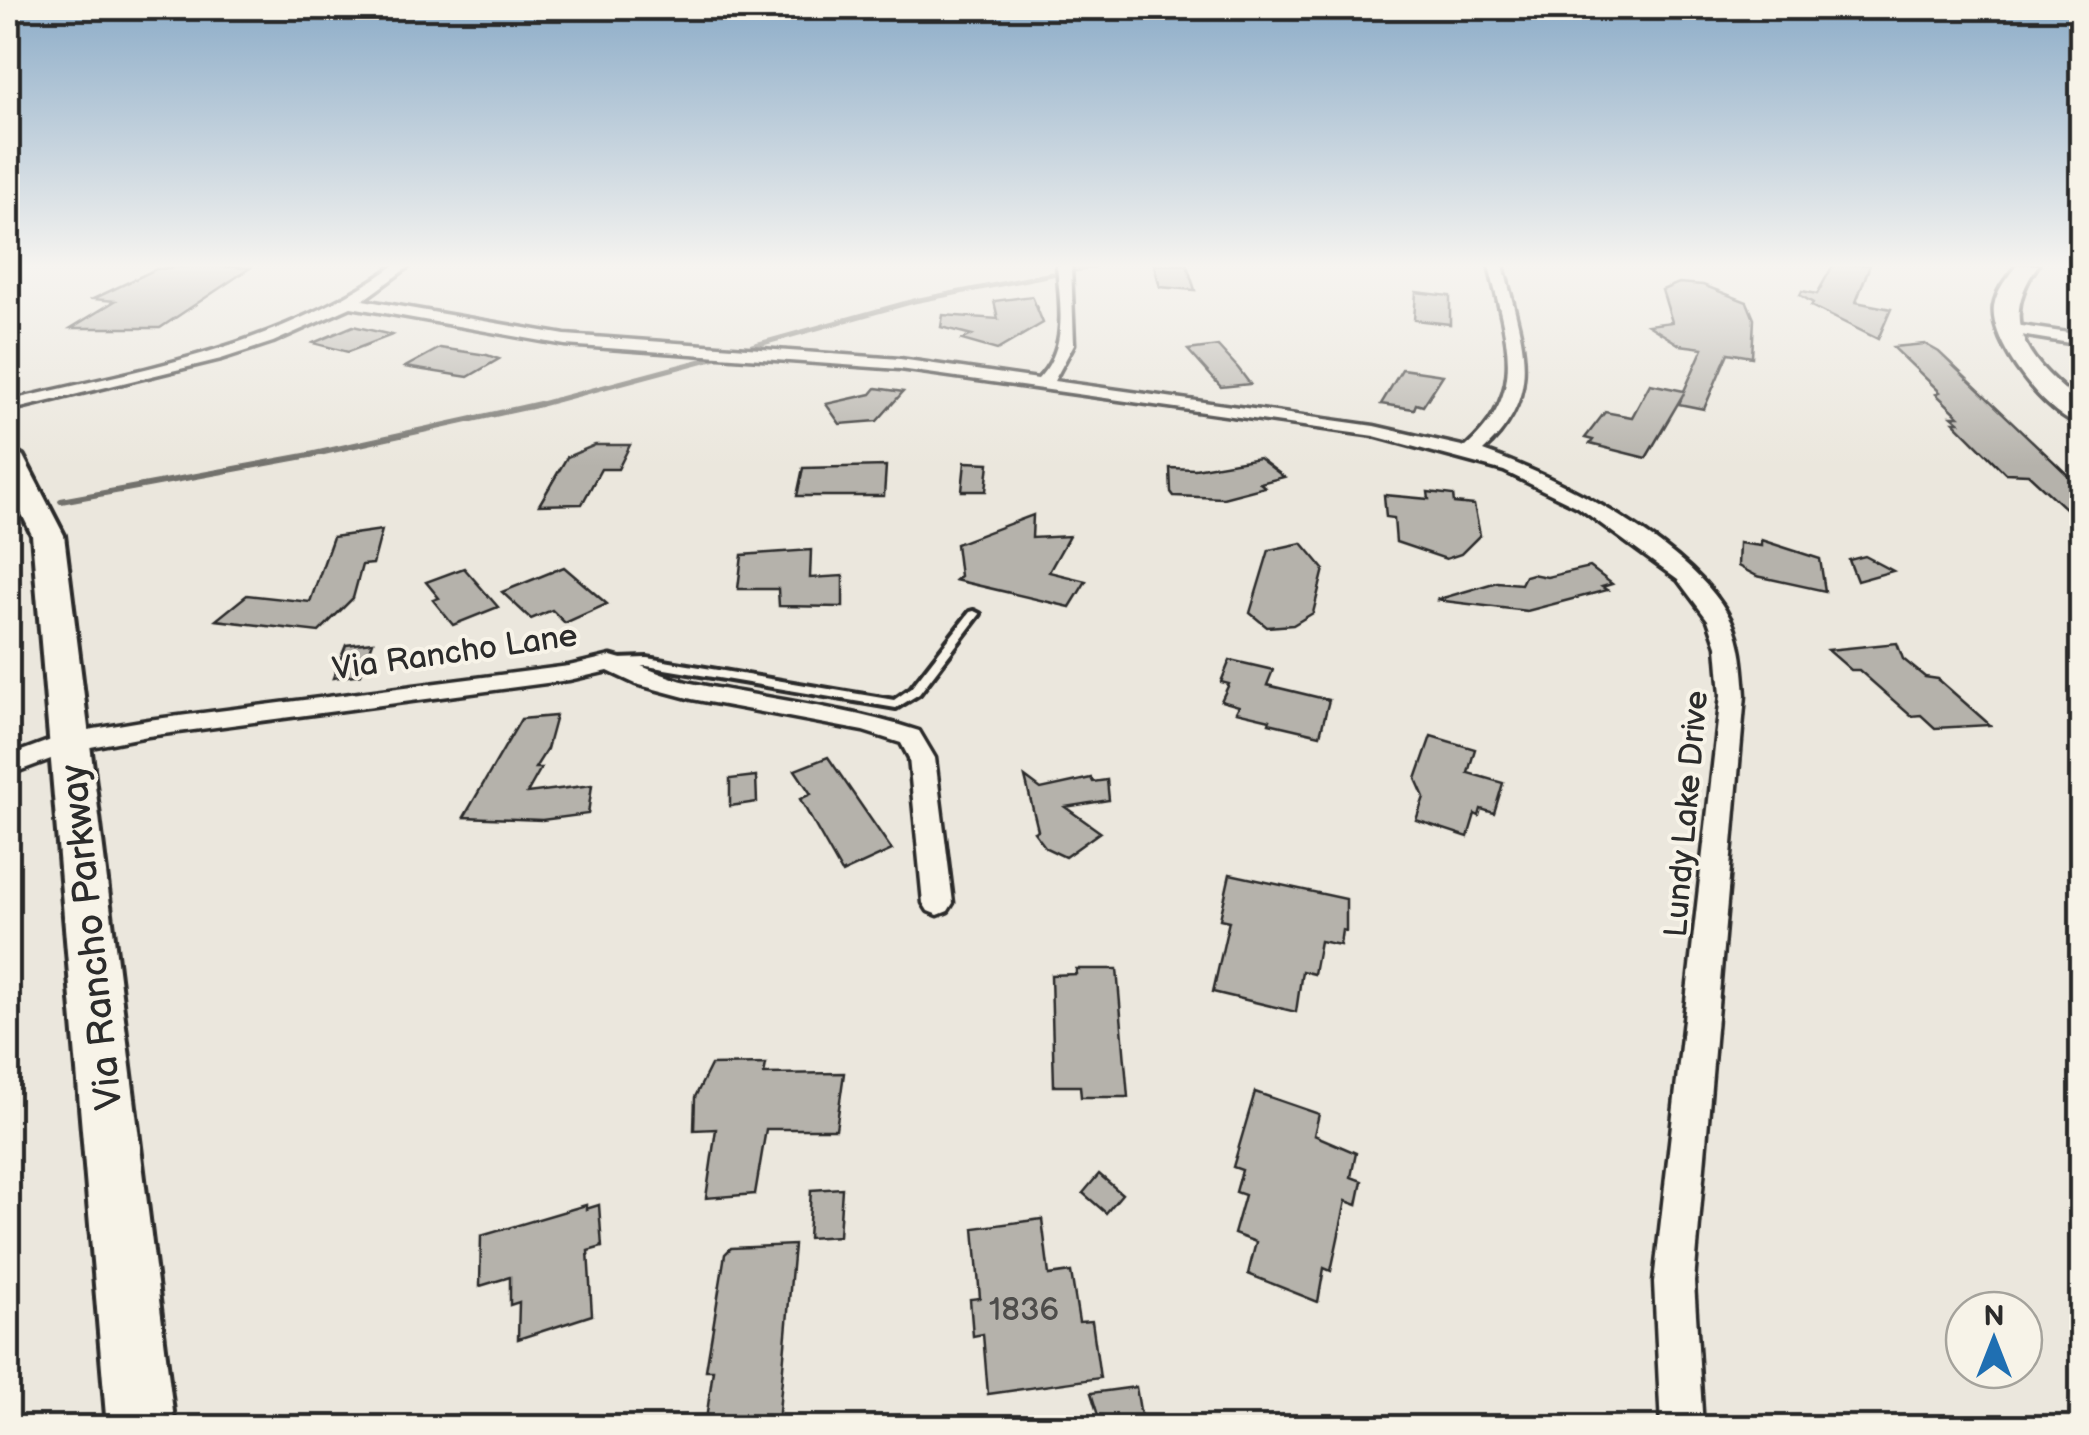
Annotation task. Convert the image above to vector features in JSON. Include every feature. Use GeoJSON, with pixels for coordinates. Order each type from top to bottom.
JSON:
{"type":"FeatureCollection","features":[{"type":"Feature","properties":{"kind":"main road","name":"Via Rancho Parkway"},"geometry":{"type":"LineString","coordinates":[[8,456],[48,536],[141,1428]]}},
{"type":"Feature","properties":{"kind":"street"},"geometry":{"type":"LineString","coordinates":[[8,406],[284,332]]}},
{"type":"Feature","properties":{"kind":"street","name":"Lundy Lake Drive"},"geometry":{"type":"LineString","coordinates":[[519,332],[565,340],[788,354],[1042,384],[1374,432],[1470,453],[1511,467],[1585,503],[1686,575],[1719,618],[1728,646],[1733,695],[1674,1282],[1682,1428]]}},
{"type":"Feature","properties":{"kind":"street"},"geometry":{"type":"LineString","coordinates":[[1042,384],[1067,353],[1069,332]]}},
{"type":"Feature","properties":{"kind":"street"},"geometry":{"type":"LineString","coordinates":[[1470,453],[1493,436],[1518,397],[1518,371],[1510,332]]}},
{"type":"Feature","properties":{"kind":"street"},"geometry":{"type":"LineString","coordinates":[[2008,332],[2022,359],[2051,393],[2082,418]]}},
{"type":"Feature","properties":{"kind":"street"},"geometry":{"type":"LineString","coordinates":[[2027,332],[2082,340]]}},
{"type":"Feature","properties":{"kind":"street","name":"Via Rancho Lane"},"geometry":{"type":"LineString","coordinates":[[8,766],[70,742],[610,663],[644,679],[867,724],[910,738],[922,758],[938,903]]}},
{"type":"Feature","properties":{"kind":"lane"},"geometry":{"type":"LineString","coordinates":[[610,663],[647,662],[896,704],[916,691],[974,614]]}},
{"type":"Feature","properties":{"kind":"building"},"geometry":{"type":"Polygon","coordinates":[[[339,332],[392,335],[348,352],[313,343],[339,332]]]}},
{"type":"Feature","properties":{"kind":"building"},"geometry":{"type":"Polygon","coordinates":[[[960,332],[1028,332],[997,350],[962,340],[972,335],[960,332]]]}},
{"type":"Feature","properties":{"kind":"building"},"geometry":{"type":"Polygon","coordinates":[[[1659,332],[1753,332],[1752,357],[1728,353],[1704,409],[1679,404],[1684,393],[1646,458],[1590,444],[1593,440],[1585,438],[1605,412],[1632,417],[1650,384],[1684,391],[1703,348],[1680,345],[1659,332]]]}},
{"type":"Feature","properties":{"kind":"building"},"geometry":{"type":"Polygon","coordinates":[[[1925,344],[1939,352],[2073,480],[2082,480],[2082,524],[2028,474],[2005,473],[1954,422],[1959,422],[1952,416],[1959,416],[1936,394],[1940,392],[1893,347],[1925,344]]]}},
{"type":"Feature","properties":{"kind":"building"},"geometry":{"type":"Polygon","coordinates":[[[1218,346],[1250,384],[1221,387],[1188,350],[1218,346]]]}},
{"type":"Feature","properties":{"kind":"building"},"geometry":{"type":"Polygon","coordinates":[[[440,348],[499,359],[468,377],[405,367],[440,348]]]}},
{"type":"Feature","properties":{"kind":"building"},"geometry":{"type":"Polygon","coordinates":[[[1402,369],[1443,375],[1423,406],[1416,404],[1414,409],[1381,404],[1402,369]]]}},
{"type":"Feature","properties":{"kind":"building"},"geometry":{"type":"Polygon","coordinates":[[[876,388],[903,392],[877,421],[840,424],[826,404],[871,394],[876,388]]]}},
{"type":"Feature","properties":{"kind":"building"},"geometry":{"type":"Polygon","coordinates":[[[595,445],[630,445],[618,469],[601,469],[582,504],[539,505],[567,457],[595,445]]]}},
{"type":"Feature","properties":{"kind":"building"},"geometry":{"type":"Polygon","coordinates":[[[1259,458],[1284,477],[1260,483],[1265,487],[1223,498],[1174,496],[1171,492],[1170,468],[1195,469],[1259,458]]]}},
{"type":"Feature","properties":{"kind":"building"},"geometry":{"type":"Polygon","coordinates":[[[965,462],[989,463],[986,491],[962,491],[965,462]]]}},
{"type":"Feature","properties":{"kind":"building"},"geometry":{"type":"Polygon","coordinates":[[[886,466],[884,496],[797,496],[803,468],[886,466]]]}},
{"type":"Feature","properties":{"kind":"building"},"geometry":{"type":"Polygon","coordinates":[[[1428,492],[1453,495],[1454,503],[1474,505],[1480,535],[1461,554],[1446,559],[1396,542],[1394,518],[1386,517],[1384,495],[1429,499],[1428,492]]]}},
{"type":"Feature","properties":{"kind":"building"},"geometry":{"type":"Polygon","coordinates":[[[1033,515],[1032,538],[1069,536],[1049,572],[1086,581],[1070,607],[955,580],[960,576],[956,544],[1033,515]]]}},
{"type":"Feature","properties":{"kind":"building"},"geometry":{"type":"Polygon","coordinates":[[[382,530],[373,564],[362,565],[353,598],[319,632],[216,620],[247,595],[310,602],[333,537],[382,530]]]}},
{"type":"Feature","properties":{"kind":"building"},"geometry":{"type":"Polygon","coordinates":[[[1761,540],[1820,559],[1825,591],[1757,576],[1738,566],[1739,543],[1761,546],[1761,540]]]}},
{"type":"Feature","properties":{"kind":"building"},"geometry":{"type":"Polygon","coordinates":[[[1302,543],[1324,569],[1313,613],[1293,625],[1267,627],[1250,613],[1269,550],[1302,543]]]}},
{"type":"Feature","properties":{"kind":"building"},"geometry":{"type":"Polygon","coordinates":[[[811,550],[810,578],[843,576],[843,607],[779,606],[778,589],[738,589],[742,555],[811,550]]]}},
{"type":"Feature","properties":{"kind":"building"},"geometry":{"type":"Polygon","coordinates":[[[1865,556],[1893,571],[1857,581],[1849,560],[1865,556]]]}},
{"type":"Feature","properties":{"kind":"building"},"geometry":{"type":"Polygon","coordinates":[[[564,567],[607,604],[565,623],[552,610],[531,619],[502,592],[564,567]]]}},
{"type":"Feature","properties":{"kind":"building"},"geometry":{"type":"Polygon","coordinates":[[[1590,567],[1612,584],[1602,587],[1607,590],[1527,611],[1436,600],[1497,582],[1521,584],[1525,576],[1532,574],[1547,577],[1590,567]]]}},
{"type":"Feature","properties":{"kind":"building"},"geometry":{"type":"Polygon","coordinates":[[[464,568],[498,607],[453,625],[433,600],[439,598],[426,582],[464,568]]]}},
{"type":"Feature","properties":{"kind":"building"},"geometry":{"type":"Polygon","coordinates":[[[373,642],[361,674],[333,678],[346,645],[373,642]]]}},
{"type":"Feature","properties":{"kind":"building"},"geometry":{"type":"Polygon","coordinates":[[[1897,643],[1903,659],[1925,677],[1938,679],[1990,725],[1935,728],[1921,715],[1911,716],[1859,670],[1851,670],[1828,650],[1897,643]]]}},
{"type":"Feature","properties":{"kind":"building"},"geometry":{"type":"Polygon","coordinates":[[[1230,660],[1273,670],[1267,685],[1329,700],[1320,735],[1236,712],[1239,706],[1221,701],[1229,684],[1221,682],[1230,660]]]}},
{"type":"Feature","properties":{"kind":"building"},"geometry":{"type":"Polygon","coordinates":[[[556,716],[547,749],[535,768],[541,768],[527,793],[592,785],[588,814],[542,820],[464,817],[521,719],[556,716]]]}},
{"type":"Feature","properties":{"kind":"building"},"geometry":{"type":"Polygon","coordinates":[[[1431,736],[1475,749],[1468,773],[1503,783],[1494,813],[1481,809],[1479,816],[1475,814],[1468,837],[1416,820],[1424,797],[1416,779],[1431,736]]]}},
{"type":"Feature","properties":{"kind":"building"},"geometry":{"type":"Polygon","coordinates":[[[828,757],[892,850],[842,873],[800,799],[811,794],[795,770],[828,757]]]}},
{"type":"Feature","properties":{"kind":"building"},"geometry":{"type":"Polygon","coordinates":[[[756,776],[757,802],[730,806],[730,779],[756,776]]]}},
{"type":"Feature","properties":{"kind":"building"},"geometry":{"type":"Polygon","coordinates":[[[1025,777],[1041,789],[1091,778],[1093,782],[1107,780],[1109,800],[1065,807],[1100,832],[1065,857],[1046,848],[1034,832],[1038,830],[1025,777]]]}},
{"type":"Feature","properties":{"kind":"building"},"geometry":{"type":"Polygon","coordinates":[[[1230,874],[1346,899],[1346,931],[1342,930],[1340,945],[1320,941],[1314,974],[1302,971],[1296,1012],[1213,992],[1229,921],[1220,919],[1230,874]]]}},
{"type":"Feature","properties":{"kind":"building"},"geometry":{"type":"Polygon","coordinates":[[[1076,969],[1117,969],[1128,1097],[1081,1097],[1080,1086],[1054,1086],[1051,975],[1076,974],[1076,969]]]}},
{"type":"Feature","properties":{"kind":"building"},"geometry":{"type":"Polygon","coordinates":[[[766,1064],[764,1074],[844,1073],[836,1129],[766,1129],[755,1194],[706,1198],[716,1129],[694,1130],[695,1097],[711,1065],[766,1064]]]}},
{"type":"Feature","properties":{"kind":"building"},"geometry":{"type":"Polygon","coordinates":[[[1255,1092],[1319,1114],[1314,1135],[1356,1153],[1351,1177],[1362,1181],[1357,1205],[1346,1201],[1331,1271],[1324,1268],[1318,1302],[1248,1274],[1256,1242],[1234,1234],[1245,1195],[1236,1192],[1242,1170],[1233,1167],[1255,1092]]]}},
{"type":"Feature","properties":{"kind":"building"},"geometry":{"type":"Polygon","coordinates":[[[1099,1174],[1122,1194],[1106,1213],[1083,1193],[1099,1174]]]}},
{"type":"Feature","properties":{"kind":"building"},"geometry":{"type":"Polygon","coordinates":[[[842,1188],[839,1236],[808,1238],[811,1190],[842,1188]]]}},
{"type":"Feature","properties":{"kind":"building"},"geometry":{"type":"Polygon","coordinates":[[[586,1205],[586,1209],[599,1205],[602,1247],[588,1251],[592,1315],[518,1339],[519,1302],[510,1305],[510,1277],[480,1286],[481,1236],[586,1205]]]}},
{"type":"Feature","properties":{"kind":"building"},"geometry":{"type":"Polygon","coordinates":[[[1042,1219],[1049,1275],[1071,1272],[1079,1322],[1092,1321],[1100,1378],[988,1394],[983,1334],[973,1336],[970,1299],[980,1298],[974,1228],[1042,1219]]]}},
{"type":"Feature","properties":{"kind":"building"},"geometry":{"type":"Polygon","coordinates":[[[794,1245],[778,1423],[705,1427],[713,1370],[706,1370],[725,1254],[731,1248],[794,1245]]]}},
{"type":"Feature","properties":{"kind":"building"},"geometry":{"type":"Polygon","coordinates":[[[1136,1387],[1143,1428],[1102,1428],[1091,1393],[1136,1387]]]}},
{"type":"Feature","properties":{"kind":"waterway"},"geometry":{"type":"LineString","coordinates":[[752,346],[803,332]]}},
{"type":"Feature","properties":{"kind":"waterway"},"geometry":{"type":"LineString","coordinates":[[530,407],[720,356]]}},
{"type":"Feature","properties":{"kind":"waterway"},"geometry":{"type":"LineString","coordinates":[[61,501],[310,455],[540,404]]}}]}
